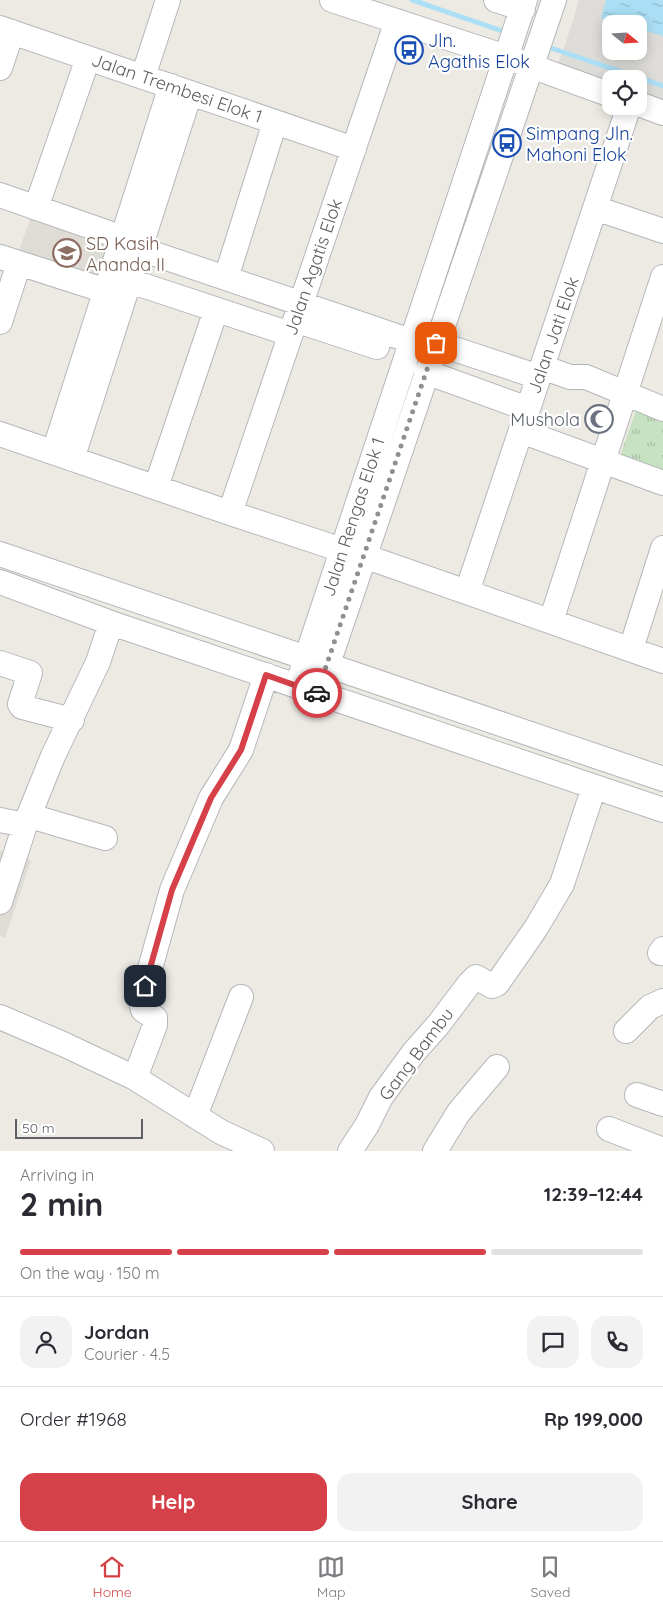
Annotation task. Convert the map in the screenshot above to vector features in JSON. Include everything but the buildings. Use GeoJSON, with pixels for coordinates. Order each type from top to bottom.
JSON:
{"type":"FeatureCollection","features":[{"type":"Feature","properties":{"kind":"street"},"geometry":{"type":"LineString","coordinates":[[143,77],[168,0]]}},
{"type":"Feature","properties":{"kind":"street"},"geometry":{"type":"LineString","coordinates":[[332,0],[397,21],[508,52],[602,91]]}},
{"type":"Feature","properties":{"kind":"street"},"geometry":{"type":"LineString","coordinates":[[496,0],[522,10]]}},
{"type":"Feature","properties":{"kind":"street","name":"Jalan Rengas Elok 1"},"geometry":{"type":"LineString","coordinates":[[353,553],[431,357],[554,0]]}},
{"type":"Feature","properties":{"kind":"street","name":"Jalan Rengas Elok 1"},"geometry":{"type":"LineString","coordinates":[[308,690],[353,553],[409,348],[522,10]]}},
{"type":"Feature","properties":{"kind":"street","name":"Jalan Agatis Elok"},"geometry":{"type":"LineString","coordinates":[[230,513],[397,21]]}},
{"type":"Feature","properties":{"kind":"street"},"geometry":{"type":"LineString","coordinates":[[0,68],[6,30]]}},
{"type":"Feature","properties":{"kind":"street","name":"Jalan Trembesi Elok 1"},"geometry":{"type":"LineString","coordinates":[[6,30],[354,148]]}},
{"type":"Feature","properties":{"kind":"street"},"geometry":{"type":"LineString","coordinates":[[36,208],[88,58]]}},
{"type":"Feature","properties":{"kind":"street"},"geometry":{"type":"LineString","coordinates":[[63,456],[106,290],[131,243],[181,90]]}},
{"type":"Feature","properties":{"kind":"street"},"geometry":{"type":"LineString","coordinates":[[647,107],[663,113]]}},
{"type":"Feature","properties":{"kind":"street","name":"Jalan Jati Elok"},"geometry":{"type":"LineString","coordinates":[[467,592],[626,115]]}},
{"type":"Feature","properties":{"kind":"street"},"geometry":{"type":"LineString","coordinates":[[226,278],[275,122]]}},
{"type":"Feature","properties":{"kind":"street"},"geometry":{"type":"LineString","coordinates":[[0,195],[226,278],[296,319]]}},
{"type":"Feature","properties":{"kind":"street"},"geometry":{"type":"LineString","coordinates":[[595,208],[663,231]]}},
{"type":"Feature","properties":{"kind":"street"},"geometry":{"type":"LineString","coordinates":[[63,456],[130,281],[131,243]]}},
{"type":"Feature","properties":{"kind":"street"},"geometry":{"type":"LineString","coordinates":[[0,322],[10,260],[106,290]]}},
{"type":"Feature","properties":{"kind":"street"},"geometry":{"type":"LineString","coordinates":[[551,621],[663,277]]}},
{"type":"Feature","properties":{"kind":"street"},"geometry":{"type":"LineString","coordinates":[[130,281],[216,310],[296,319],[409,348],[431,357],[524,420],[603,461],[663,483]]}},
{"type":"Feature","properties":{"kind":"street"},"geometry":{"type":"LineString","coordinates":[[156,487],[216,310]]}},
{"type":"Feature","properties":{"kind":"street"},"geometry":{"type":"LineString","coordinates":[[431,357],[586,377],[663,408]]}},
{"type":"Feature","properties":{"kind":"street"},"geometry":{"type":"LineString","coordinates":[[0,434],[467,592],[663,661]]}},
{"type":"Feature","properties":{"kind":"street"},"geometry":{"type":"LineString","coordinates":[[631,649],[663,548]]}},
{"type":"Feature","properties":{"kind":"street"},"geometry":{"type":"LineString","coordinates":[[0,554],[663,779]]}},
{"type":"Feature","properties":{"kind":"street"},"geometry":{"type":"LineString","coordinates":[[0,582],[111,623],[663,810]]}},
{"type":"Feature","properties":{"kind":"street"},"geometry":{"type":"LineString","coordinates":[[0,902],[53,756],[72,720],[98,662],[111,623]]}},
{"type":"Feature","properties":{"kind":"street"},"geometry":{"type":"LineString","coordinates":[[0,662],[30,673],[20,704],[22,707],[72,720]]}},
{"type":"Feature","properties":{"kind":"street"},"geometry":{"type":"LineString","coordinates":[[135,1078],[155,1025],[155,1018],[143,1010],[141,1001],[172,890],[211,798],[241,750],[266,675]]}},
{"type":"Feature","properties":{"kind":"street","name":"Gang Bambu"},"geometry":{"type":"LineString","coordinates":[[350,1151],[367,1125],[381,1097],[414,1052],[438,1025],[469,984],[476,978],[494,986],[497,984],[536,928],[562,884],[594,787]]}},
{"type":"Feature","properties":{"kind":"street"},"geometry":{"type":"LineString","coordinates":[[0,820],[28,821],[105,838]]}},
{"type":"Feature","properties":{"kind":"street"},"geometry":{"type":"LineString","coordinates":[[195,1116],[241,996]]}},
{"type":"Feature","properties":{"kind":"street"},"geometry":{"type":"LineString","coordinates":[[626,1031],[650,1008],[663,1001]]}},
{"type":"Feature","properties":{"kind":"street"},"geometry":{"type":"LineString","coordinates":[[0,1017],[135,1078],[221,1132],[262,1151]]}},
{"type":"Feature","properties":{"kind":"street"},"geometry":{"type":"LineString","coordinates":[[435,1151],[459,1112],[497,1067]]}},
{"type":"Feature","properties":{"kind":"street"},"geometry":{"type":"LineString","coordinates":[[609,1130],[663,1150]]}},
{"type":"Feature","properties":{"kind":"shaded area"},"geometry":{"type":"Polygon","coordinates":[[[579,0],[663,0],[663,114],[647,108],[647,70],[602,70],[602,93],[554,75],[579,0]]]}},
{"type":"Feature","properties":{"kind":"shaded area","name":"SD Kasih Ananda II"},"geometry":{"type":"Polygon","coordinates":[[[33,212],[120,241],[101,298],[13,266],[33,212]]]}},
{"type":"Feature","properties":{"kind":"shaded area"},"geometry":{"type":"Polygon","coordinates":[[[0,851],[31,861],[5,938],[0,936],[0,851]]]}},
{"type":"Feature","properties":{"kind":"green space"},"geometry":{"type":"Polygon","coordinates":[[[636,410],[663,420],[663,481],[617,465],[636,410]]]}},
{"type":"Feature","properties":{"kind":"water"},"geometry":{"type":"Polygon","coordinates":[[[606,0],[663,0],[663,36],[648,32],[648,15],[602,15],[601,18],[606,0]]]}},
{"type":"Feature","properties":{"kind":"waterway"},"geometry":{"type":"LineString","coordinates":[[412,0],[508,33]]}},
{"type":"Feature","properties":{"kind":"waterway"},"geometry":{"type":"LineString","coordinates":[[545,46],[663,86]]}},
{"type":"Feature","properties":{"kind":"way so far"},"geometry":{"type":"LineString","coordinates":[[317,693],[436,343]]}},
{"type":"Feature","properties":{"kind":"place","name":"Jln. Agathis Elok"},"geometry":{"type":"Point","coordinates":[409,50]}},
{"type":"Feature","properties":{"kind":"place","name":"Simpang Jln. Mahoni Elok"},"geometry":{"type":"Point","coordinates":[507,143]}},
{"type":"Feature","properties":{"kind":"place","name":"SD Kasih Ananda II"},"geometry":{"type":"Point","coordinates":[67,253]}},
{"type":"Feature","properties":{"kind":"place","name":"Mushola"},"geometry":{"type":"Point","coordinates":[599,419]}},
{"type":"Feature","properties":{"kind":"route"},"geometry":{"type":"LineString","coordinates":[[145,986],[172,890],[201,818],[211,798],[241,750],[266,675],[317,693]]}}]}
